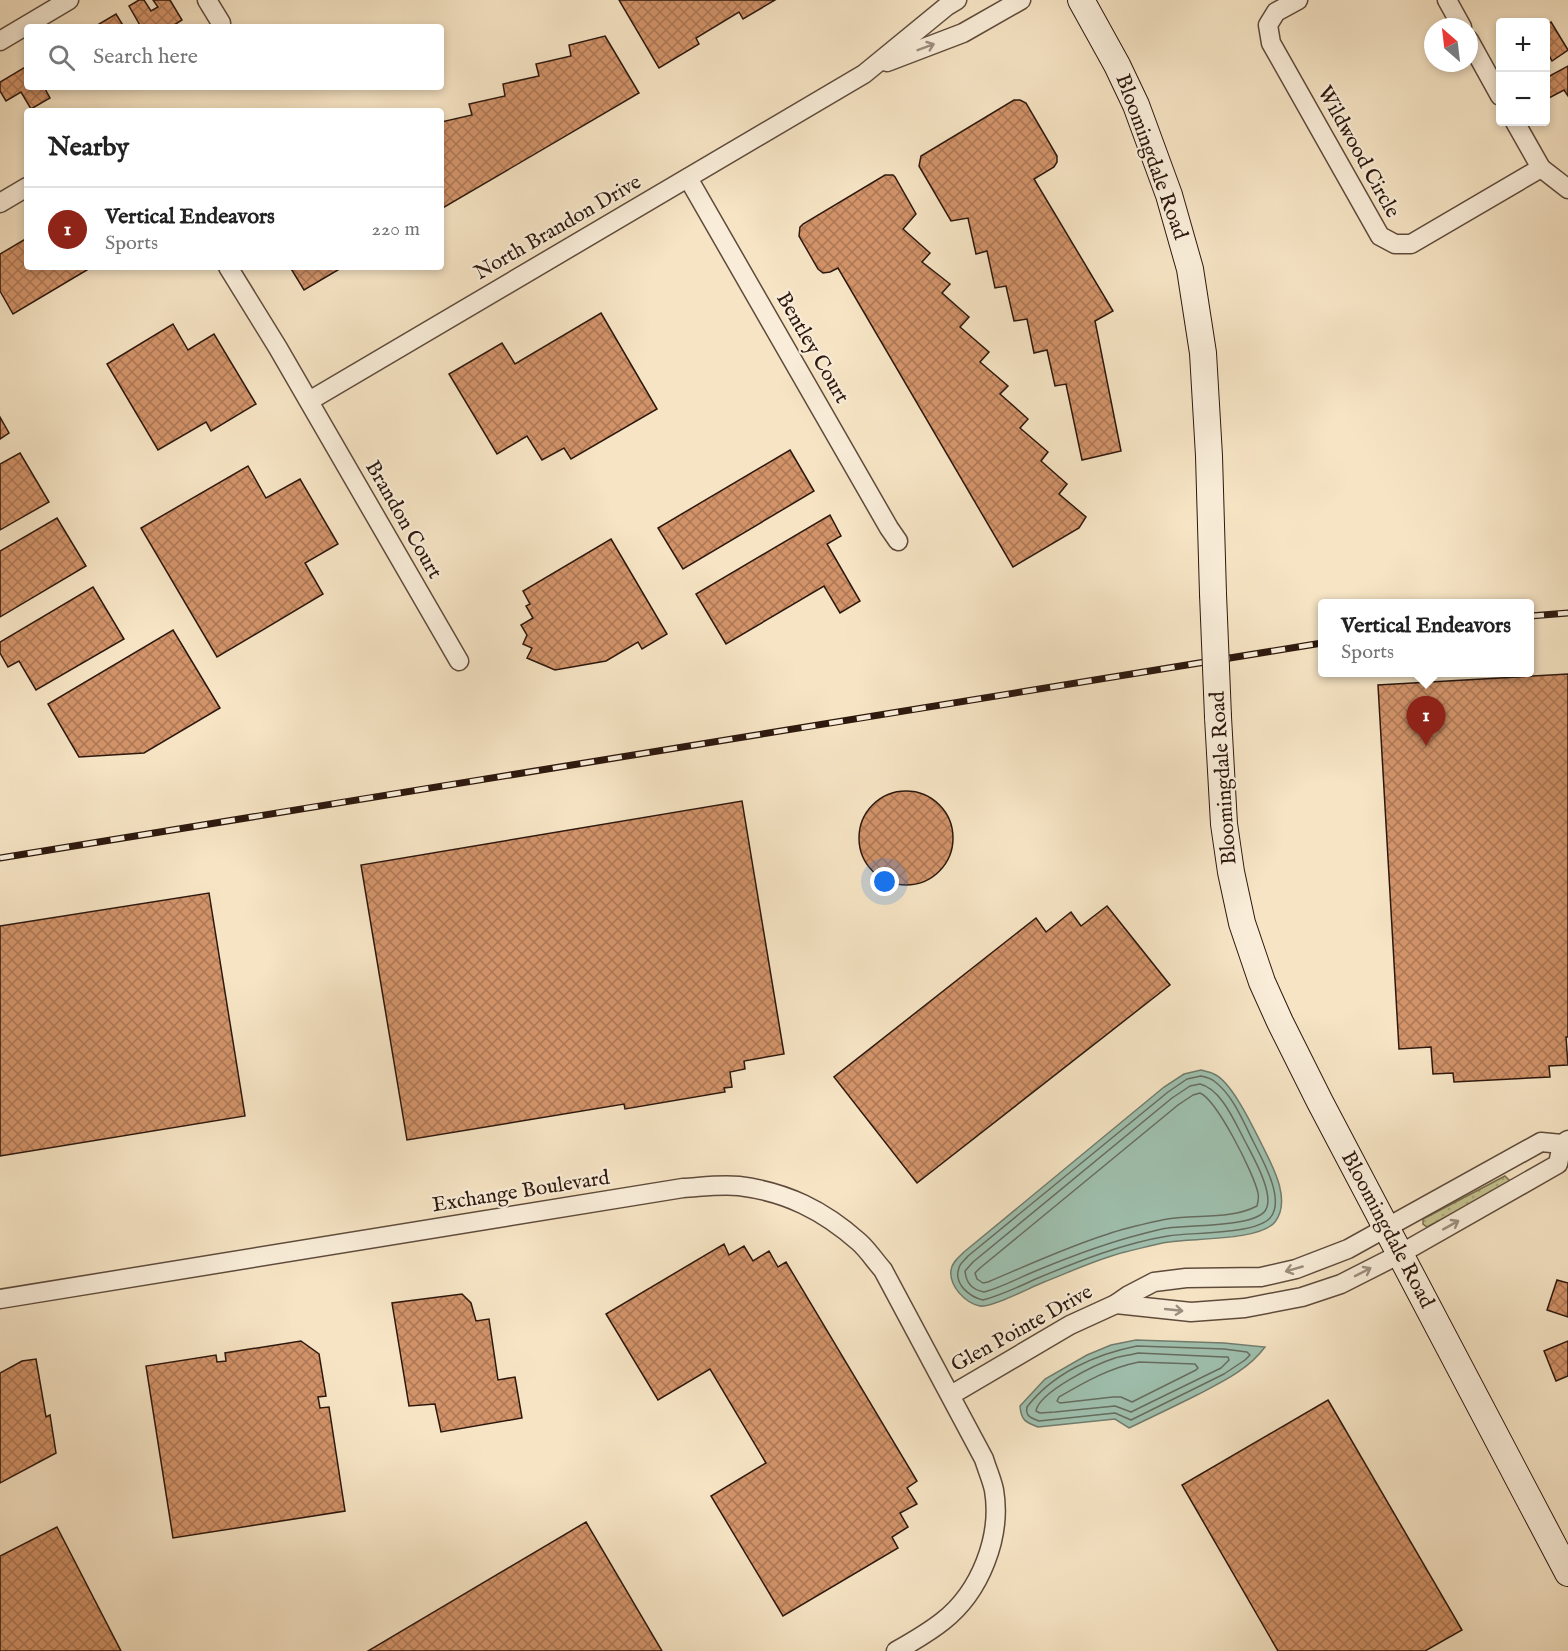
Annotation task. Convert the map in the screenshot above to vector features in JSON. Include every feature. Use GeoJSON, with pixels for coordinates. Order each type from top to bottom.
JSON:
{"type":"FeatureCollection","features":[{"type":"Feature","properties":{"kind":"main road","name":"Bloomingdale Road"},"geometry":{"type":"LineString","coordinates":[[1082,0],[1136,105],[1172,204],[1190,269],[1203,353],[1224,824],[1235,897],[1247,941],[1280,1022],[1320,1102],[1568,1574]]}},
{"type":"Feature","properties":{"kind":"street"},"geometry":{"type":"LineString","coordinates":[[28,24],[69,0]]}},
{"type":"Feature","properties":{"kind":"street"},"geometry":{"type":"LineString","coordinates":[[207,0],[220,23]]}},
{"type":"Feature","properties":{"kind":"street","name":"North Brandon Drive"},"geometry":{"type":"LineString","coordinates":[[309,401],[872,68],[946,6],[957,0]]}},
{"type":"Feature","properties":{"kind":"street","name":"North Brandon Drive"},"geometry":{"type":"LineString","coordinates":[[872,68],[963,33],[1021,0]]}},
{"type":"Feature","properties":{"kind":"street","name":"Wildwood Circle"},"geometry":{"type":"LineString","coordinates":[[1298,0],[1276,12],[1268,25],[1271,43],[1380,236],[1395,244],[1411,244],[1542,168]]}},
{"type":"Feature","properties":{"kind":"street"},"geometry":{"type":"LineString","coordinates":[[1447,0],[1457,18]]}},
{"type":"Feature","properties":{"kind":"street"},"geometry":{"type":"LineString","coordinates":[[0,40],[24,26]]}},
{"type":"Feature","properties":{"kind":"street"},"geometry":{"type":"LineString","coordinates":[[1478,56],[1496,89]]}},
{"type":"Feature","properties":{"kind":"street"},"geometry":{"type":"LineString","coordinates":[[1517,126],[1542,168],[1568,189]]}},
{"type":"Feature","properties":{"kind":"street","name":"Bentley Court"},"geometry":{"type":"LineString","coordinates":[[688,178],[898,541]]}},
{"type":"Feature","properties":{"kind":"street"},"geometry":{"type":"LineString","coordinates":[[0,203],[24,189]]}},
{"type":"Feature","properties":{"kind":"street"},"geometry":{"type":"LineString","coordinates":[[230,270],[309,401]]}},
{"type":"Feature","properties":{"kind":"street","name":"Brandon Court"},"geometry":{"type":"LineString","coordinates":[[309,401],[459,661]]}},
{"type":"Feature","properties":{"kind":"street","name":"Glen Pointe Drive"},"geometry":{"type":"LineString","coordinates":[[951,1395],[1070,1325],[1116,1304],[1129,1294],[1154,1282],[1186,1278],[1261,1277],[1296,1269],[1339,1253],[1541,1142],[1565,1142],[1558,1164],[1400,1254],[1341,1284],[1302,1297],[1245,1308],[1191,1311],[1116,1304]]}},
{"type":"Feature","properties":{"kind":"street"},"geometry":{"type":"LineString","coordinates":[[1511,1159],[1524,1185]]}},
{"type":"Feature","properties":{"kind":"street","name":"Exchange Boulevard"},"geometry":{"type":"LineString","coordinates":[[0,1299],[683,1188],[738,1186],[783,1194],[831,1219],[860,1243],[883,1270],[984,1459],[994,1490],[996,1518],[994,1530],[986,1560],[966,1598],[943,1622],[896,1651]]}},
{"type":"Feature","properties":{"kind":"shaded area"},"geometry":{"type":"Polygon","coordinates":[[[1505,1176],[1510,1181],[1508,1184],[1427,1227],[1423,1224],[1423,1219],[1505,1176]]]}},
{"type":"Feature","properties":{"kind":"water"},"geometry":{"type":"Polygon","coordinates":[[[1201,1070],[1221,1079],[1235,1095],[1271,1162],[1279,1183],[1282,1204],[1275,1222],[1255,1233],[1241,1236],[1169,1242],[1115,1255],[986,1306],[974,1304],[959,1293],[955,1288],[951,1270],[954,1262],[964,1252],[1164,1087],[1184,1074],[1201,1070]]]}},
{"type":"Feature","properties":{"kind":"water"},"geometry":{"type":"Polygon","coordinates":[[[1136,1340],[1265,1347],[1243,1369],[1225,1380],[1129,1428],[1115,1419],[1038,1427],[1027,1422],[1021,1414],[1020,1406],[1045,1379],[1087,1355],[1111,1345],[1136,1340]]]}},
{"type":"Feature","properties":{"kind":"building"},"geometry":{"type":"Polygon","coordinates":[[[139,0],[144,0],[151,11],[158,7],[153,0],[170,0],[182,20],[176,24],[139,24],[129,6],[139,0]]]}},
{"type":"Feature","properties":{"kind":"building"},"geometry":{"type":"Polygon","coordinates":[[[619,0],[775,0],[743,19],[739,12],[696,38],[699,44],[659,68],[619,0]]]}},
{"type":"Feature","properties":{"kind":"building"},"geometry":{"type":"Polygon","coordinates":[[[116,14],[122,24],[99,24],[116,14]]]}},
{"type":"Feature","properties":{"kind":"building"},"geometry":{"type":"Polygon","coordinates":[[[1550,23],[1568,50],[1552,61],[1550,57],[1550,23]]]}},
{"type":"Feature","properties":{"kind":"building"},"geometry":{"type":"Polygon","coordinates":[[[605,36],[639,93],[444,207],[444,121],[472,115],[469,104],[505,96],[503,84],[539,76],[536,64],[571,56],[569,45],[605,36]]]}},
{"type":"Feature","properties":{"kind":"building"},"geometry":{"type":"Polygon","coordinates":[[[1568,66],[1568,96],[1564,90],[1550,97],[1550,76],[1568,66]]]}},
{"type":"Feature","properties":{"kind":"building"},"geometry":{"type":"Polygon","coordinates":[[[24,68],[24,90],[46,90],[50,98],[33,108],[30,108],[21,92],[6,101],[0,91],[0,82],[24,68]]]}},
{"type":"Feature","properties":{"kind":"building"},"geometry":{"type":"Polygon","coordinates":[[[1014,100],[1026,103],[1057,156],[1054,167],[1034,179],[1113,311],[1095,321],[1121,451],[1082,460],[1066,384],[1055,386],[1047,350],[1034,353],[1027,319],[1014,321],[1006,286],[995,288],[987,251],[976,254],[968,218],[951,221],[919,166],[921,156],[1014,100]]]}},
{"type":"Feature","properties":{"kind":"building"},"geometry":{"type":"Polygon","coordinates":[[[885,175],[895,177],[916,214],[903,229],[930,253],[922,262],[950,284],[942,293],[969,317],[960,327],[989,352],[980,362],[1008,386],[1000,394],[1028,419],[1020,428],[1048,452],[1041,461],[1067,484],[1059,494],[1086,517],[1079,528],[1013,567],[838,268],[823,273],[818,269],[799,236],[800,227],[803,224],[885,175]]]}},
{"type":"Feature","properties":{"kind":"building"},"geometry":{"type":"Polygon","coordinates":[[[24,240],[24,270],[87,270],[13,314],[0,291],[0,254],[24,240]]]}},
{"type":"Feature","properties":{"kind":"building"},"geometry":{"type":"Polygon","coordinates":[[[292,270],[338,270],[304,290],[292,270]]]}},
{"type":"Feature","properties":{"kind":"building"},"geometry":{"type":"Polygon","coordinates":[[[601,313],[657,409],[571,459],[564,448],[542,460],[527,436],[497,454],[449,374],[502,343],[515,364],[601,313]]]}},
{"type":"Feature","properties":{"kind":"building"},"geometry":{"type":"Polygon","coordinates":[[[173,324],[188,350],[214,334],[256,404],[211,431],[206,422],[158,450],[107,364],[173,324]]]}},
{"type":"Feature","properties":{"kind":"building"},"geometry":{"type":"Polygon","coordinates":[[[0,417],[9,433],[0,439],[0,417]]]}},
{"type":"Feature","properties":{"kind":"building"},"geometry":{"type":"Polygon","coordinates":[[[790,450],[814,491],[683,569],[658,528],[790,450]]]}},
{"type":"Feature","properties":{"kind":"building"},"geometry":{"type":"Polygon","coordinates":[[[20,453],[49,502],[0,530],[0,464],[20,453]]]}},
{"type":"Feature","properties":{"kind":"building"},"geometry":{"type":"Polygon","coordinates":[[[248,466],[266,498],[300,479],[338,544],[305,563],[323,594],[217,657],[141,528],[248,466]]]}},
{"type":"Feature","properties":{"kind":"building"},"geometry":{"type":"Polygon","coordinates":[[[830,515],[841,536],[827,544],[860,601],[840,613],[824,586],[726,644],[696,594],[830,515]]]}},
{"type":"Feature","properties":{"kind":"building"},"geometry":{"type":"Polygon","coordinates":[[[57,518],[86,566],[0,617],[0,551],[57,518]]]}},
{"type":"Feature","properties":{"kind":"building"},"geometry":{"type":"Polygon","coordinates":[[[611,539],[667,634],[642,649],[638,642],[606,661],[555,670],[527,658],[532,648],[523,644],[527,635],[521,625],[533,618],[526,606],[530,604],[523,591],[611,539]]]}},
{"type":"Feature","properties":{"kind":"building"},"geometry":{"type":"Polygon","coordinates":[[[93,587],[124,639],[36,690],[19,661],[8,667],[0,653],[0,642],[93,587]]]}},
{"type":"Feature","properties":{"kind":"building"},"geometry":{"type":"Polygon","coordinates":[[[173,630],[220,708],[144,753],[79,757],[48,704],[173,630]]]}},
{"type":"Feature","properties":{"kind":"building"},"geometry":{"type":"Polygon","coordinates":[[[1568,674],[1568,1037],[1566,1037],[1568,1065],[1549,1066],[1550,1077],[1454,1082],[1453,1073],[1433,1074],[1431,1047],[1399,1049],[1378,685],[1568,674]]]}},
{"type":"Feature","properties":{"kind":"building"},"geometry":{"type":"Polygon","coordinates":[[[906,791],[924,794],[939,805],[950,820],[953,838],[950,856],[939,871],[924,882],[906,885],[888,882],[873,871],[862,856],[859,838],[862,820],[873,805],[888,794],[906,791]]]}},
{"type":"Feature","properties":{"kind":"building"},"geometry":{"type":"Polygon","coordinates":[[[742,801],[784,1054],[744,1061],[745,1069],[730,1072],[732,1087],[724,1088],[725,1092],[625,1109],[624,1104],[407,1140],[361,865],[742,801]]]}},
{"type":"Feature","properties":{"kind":"building"},"geometry":{"type":"Polygon","coordinates":[[[209,893],[245,1116],[0,1156],[0,926],[209,893]]]}},
{"type":"Feature","properties":{"kind":"building"},"geometry":{"type":"Polygon","coordinates":[[[1107,906],[1170,985],[917,1183],[834,1077],[1036,918],[1046,932],[1071,912],[1081,926],[1107,906]]]}},
{"type":"Feature","properties":{"kind":"building"},"geometry":{"type":"Polygon","coordinates":[[[724,1244],[729,1255],[744,1246],[753,1261],[769,1251],[778,1267],[786,1262],[917,1481],[907,1488],[917,1504],[900,1513],[908,1527],[892,1537],[898,1548],[783,1616],[711,1496],[766,1463],[710,1369],[658,1400],[606,1314],[724,1244]]]}},
{"type":"Feature","properties":{"kind":"building"},"geometry":{"type":"Polygon","coordinates":[[[1557,1280],[1568,1283],[1568,1317],[1547,1310],[1557,1280]]]}},
{"type":"Feature","properties":{"kind":"building"},"geometry":{"type":"Polygon","coordinates":[[[462,1294],[471,1303],[476,1321],[489,1319],[498,1380],[515,1377],[522,1418],[441,1432],[435,1404],[409,1406],[392,1303],[462,1294]]]}},
{"type":"Feature","properties":{"kind":"building"},"geometry":{"type":"Polygon","coordinates":[[[301,1341],[319,1354],[326,1396],[318,1397],[320,1408],[329,1407],[345,1511],[173,1538],[146,1366],[216,1355],[217,1362],[226,1361],[225,1353],[301,1341]]]}},
{"type":"Feature","properties":{"kind":"building"},"geometry":{"type":"Polygon","coordinates":[[[1568,1341],[1568,1376],[1556,1381],[1544,1351],[1568,1341]]]}},
{"type":"Feature","properties":{"kind":"building"},"geometry":{"type":"Polygon","coordinates":[[[36,1359],[46,1417],[50,1415],[56,1453],[0,1483],[0,1373],[22,1361],[36,1359]]]}},
{"type":"Feature","properties":{"kind":"building"},"geometry":{"type":"Polygon","coordinates":[[[1328,1400],[1462,1630],[1425,1651],[1278,1651],[1182,1485],[1328,1400]]]}},
{"type":"Feature","properties":{"kind":"building"},"geometry":{"type":"Polygon","coordinates":[[[586,1522],[662,1651],[368,1651],[586,1522]]]}},
{"type":"Feature","properties":{"kind":"building"},"geometry":{"type":"Polygon","coordinates":[[[57,1527],[121,1651],[0,1651],[0,1556],[57,1527]]]}},
{"type":"Feature","properties":{"kind":"railway"},"geometry":{"type":"LineString","coordinates":[[1534,616],[1568,613]]}},
{"type":"Feature","properties":{"kind":"railway"},"geometry":{"type":"LineString","coordinates":[[0,858],[1318,644]]}},
{"type":"Feature","properties":{"kind":"place","name":"Vertical Endeavors"},"geometry":{"type":"Point","coordinates":[1426,746]}}]}
